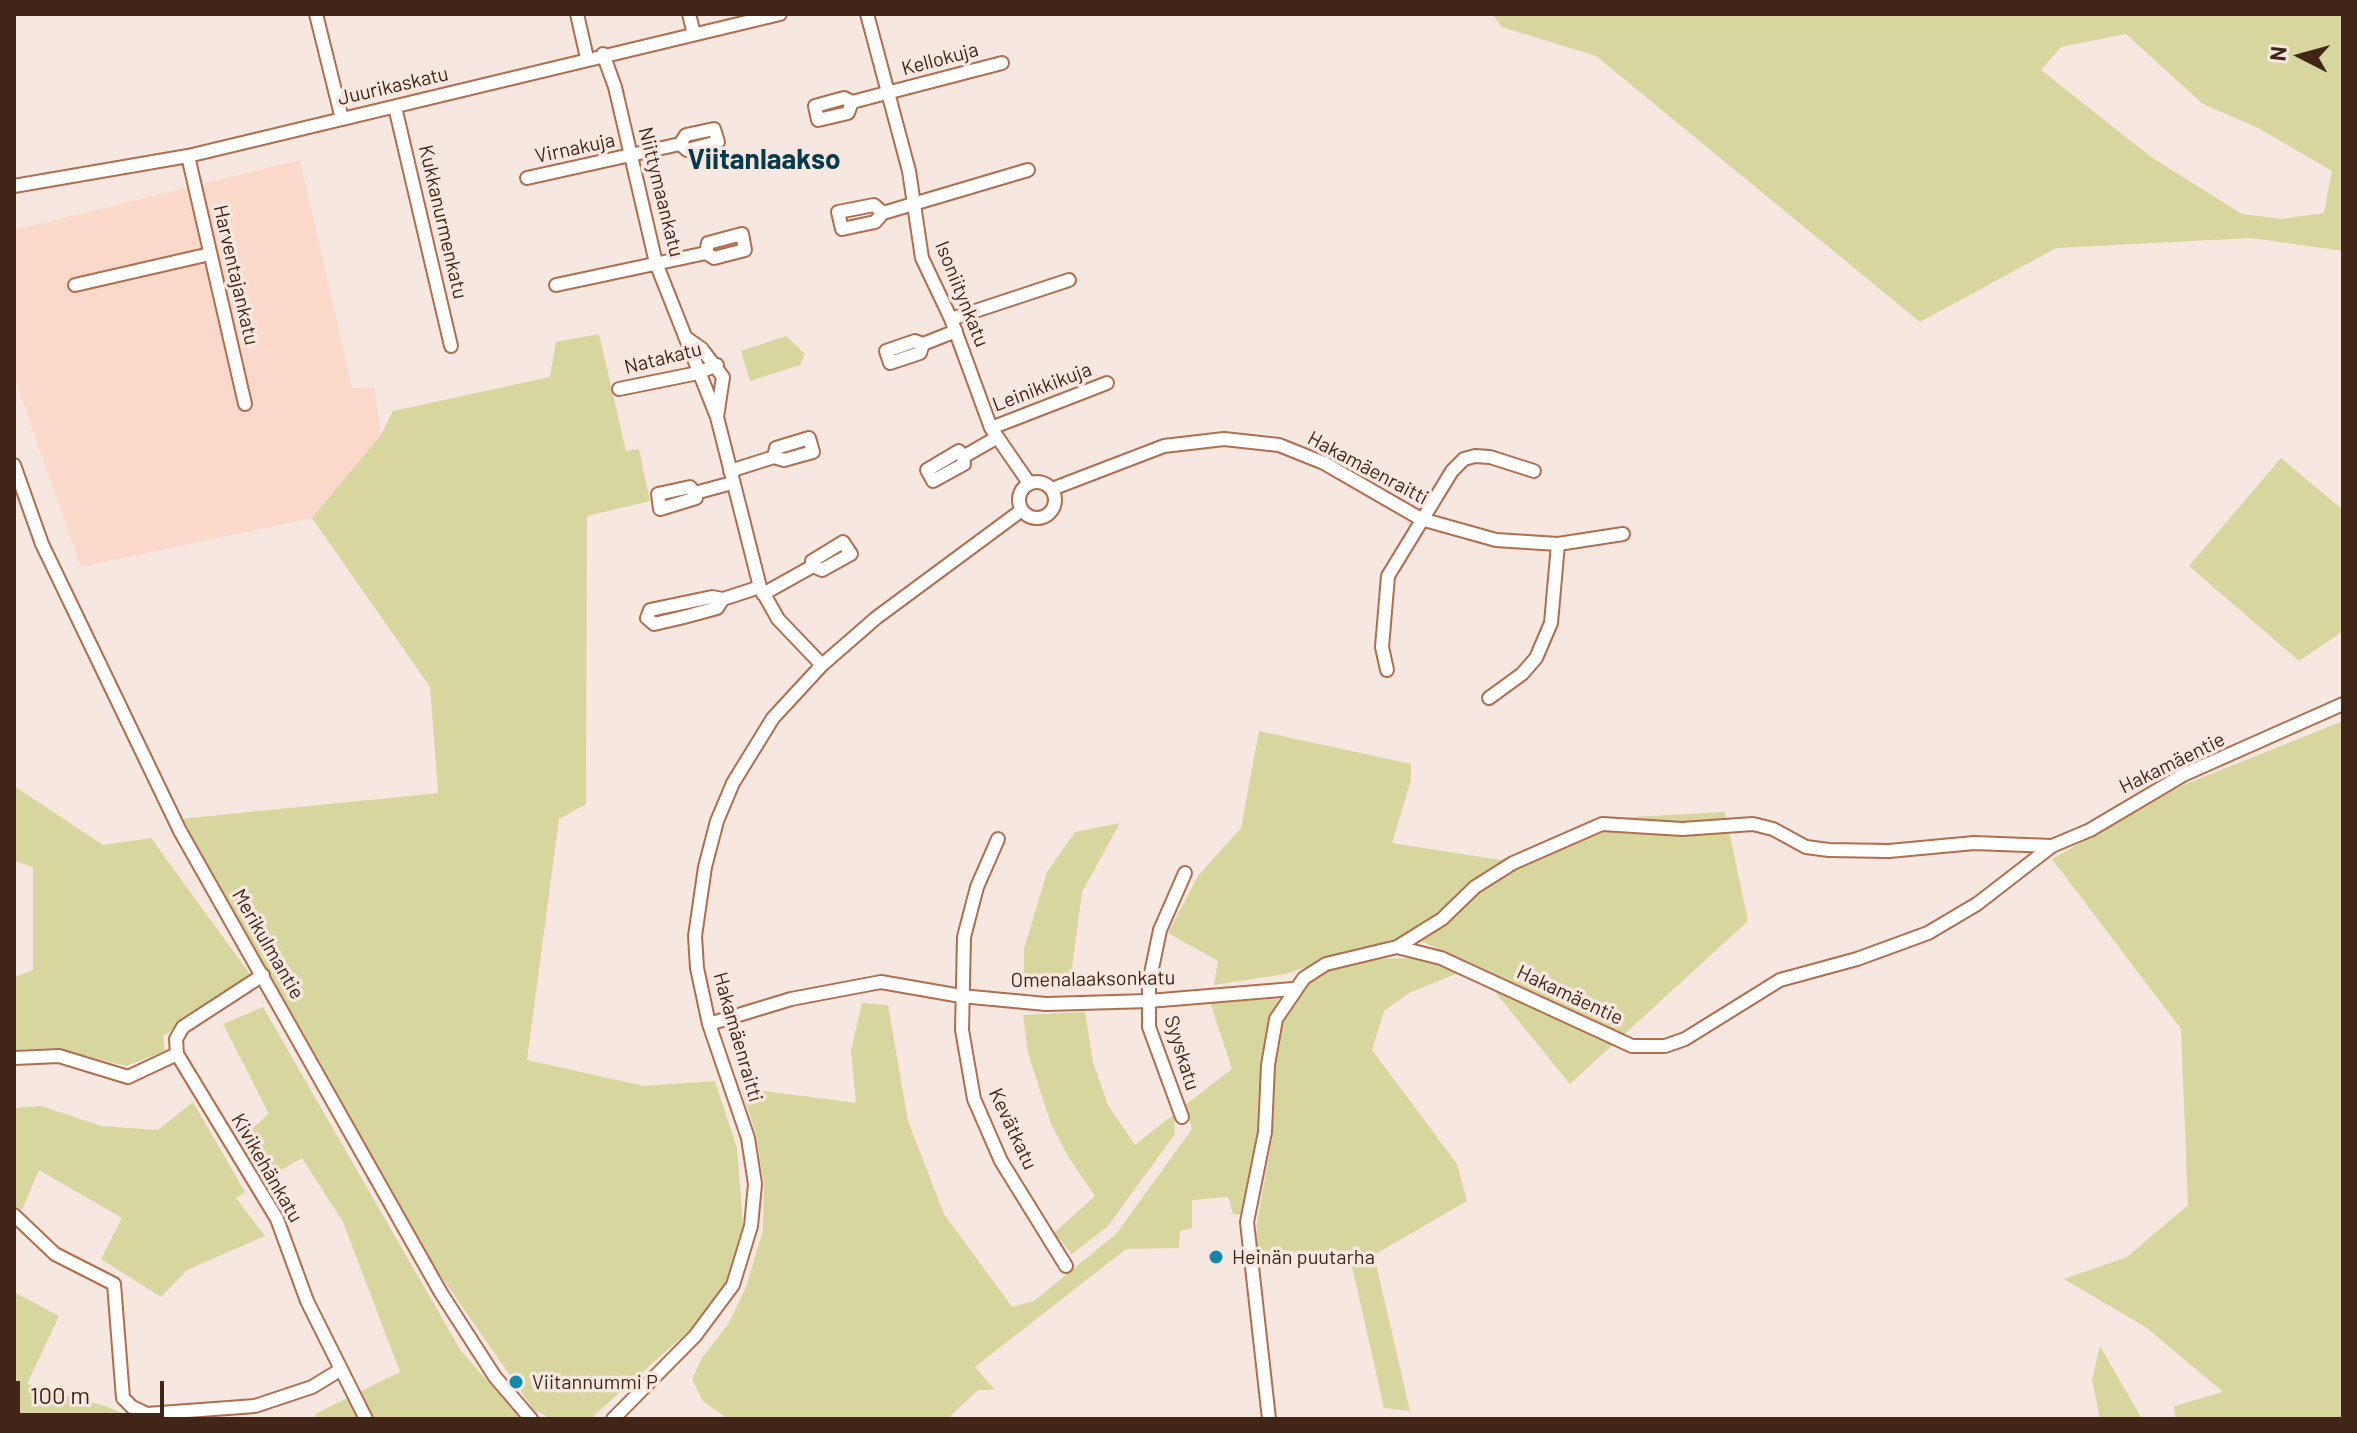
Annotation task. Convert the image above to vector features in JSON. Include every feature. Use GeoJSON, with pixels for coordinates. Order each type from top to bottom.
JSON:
{"type":"FeatureCollection","features":[{"type":"Feature","properties":{"kind":"street"},"geometry":{"type":"LineString","coordinates":[[316,14],[342,119]]}},
{"type":"Feature","properties":{"kind":"street"},"geometry":{"type":"LineString","coordinates":[[577,14],[587,58]]}},
{"type":"Feature","properties":{"kind":"street"},"geometry":{"type":"LineString","coordinates":[[689,14],[694,34]]}},
{"type":"Feature","properties":{"kind":"street","name":"Juurikaskatu"},"geometry":{"type":"LineString","coordinates":[[14,186],[188,156],[780,14]]}},
{"type":"Feature","properties":{"kind":"street","name":"Isoniitynkatu"},"geometry":{"type":"LineString","coordinates":[[867,14],[909,171],[922,258],[954,325],[993,433],[1029,483]]}},
{"type":"Feature","properties":{"kind":"street","name":"Niittymaankatu"},"geometry":{"type":"LineString","coordinates":[[603,54],[632,156],[656,263],[717,417],[762,591],[778,619],[822,665]]}},
{"type":"Feature","properties":{"kind":"street","name":"Kellokuja"},"geometry":{"type":"LineString","coordinates":[[852,102],[1002,63]]}},
{"type":"Feature","properties":{"kind":"street","name":"Kukkanurmenkatu"},"geometry":{"type":"LineString","coordinates":[[395,107],[451,346]]}},
{"type":"Feature","properties":{"kind":"street","name":"Virnakuja"},"geometry":{"type":"LineString","coordinates":[[527,178],[680,144]]}},
{"type":"Feature","properties":{"kind":"street","name":"Harventajankatu"},"geometry":{"type":"LineString","coordinates":[[188,156],[245,404]]}},
{"type":"Feature","properties":{"kind":"street"},"geometry":{"type":"LineString","coordinates":[[883,213],[1028,170]]}},
{"type":"Feature","properties":{"kind":"street"},"geometry":{"type":"LineString","coordinates":[[556,285],[706,253]]}},
{"type":"Feature","properties":{"kind":"street"},"geometry":{"type":"LineString","coordinates":[[75,285],[210,254]]}},
{"type":"Feature","properties":{"kind":"street"},"geometry":{"type":"LineString","coordinates":[[923,344],[954,325],[1069,280]]}},
{"type":"Feature","properties":{"kind":"street","name":"Niittymaankatu"},"geometry":{"type":"LineString","coordinates":[[685,337],[717,365],[723,377],[717,417]]}},
{"type":"Feature","properties":{"kind":"street","name":"Natakatu"},"geometry":{"type":"LineString","coordinates":[[619,389],[698,373],[717,365]]}},
{"type":"Feature","properties":{"kind":"street","name":"Leinikkikuja"},"geometry":{"type":"LineString","coordinates":[[963,457],[993,433],[1107,383]]}},
{"type":"Feature","properties":{"kind":"street","name":"Hakamäenraitti"},"geometry":{"type":"LineString","coordinates":[[1052,489],[1164,446],[1224,439],[1279,445],[1324,463],[1421,519],[1496,540],[1558,544],[1623,534]]}},
{"type":"Feature","properties":{"kind":"street"},"geometry":{"type":"LineString","coordinates":[[695,493],[774,457]]}},
{"type":"Feature","properties":{"kind":"street"},"geometry":{"type":"LineString","coordinates":[[1387,670],[1382,647],[1388,576],[1452,471],[1464,459],[1490,457],[1534,471]]}},
{"type":"Feature","properties":{"kind":"street","name":"Merikulmantie"},"geometry":{"type":"LineString","coordinates":[[14,465],[42,544],[180,831],[433,1279],[495,1377],[531,1419]]}},
{"type":"Feature","properties":{"kind":"street"},"geometry":{"type":"LineString","coordinates":[[1042,482],[1052,489],[1055,500],[1047,515],[1030,517],[1022,510],[1019,498],[1029,483],[1042,482]]}},
{"type":"Feature","properties":{"kind":"street","name":"Hakamäenraitti"},"geometry":{"type":"LineString","coordinates":[[613,1419],[695,1336],[733,1285],[751,1226],[755,1184],[748,1138],[709,1024],[697,968],[695,936],[705,867],[717,821],[733,783],[773,718],[822,665],[876,618],[1022,510]]}},
{"type":"Feature","properties":{"kind":"street"},"geometry":{"type":"LineString","coordinates":[[1489,698],[1522,674],[1536,658],[1551,623],[1558,544]]}},
{"type":"Feature","properties":{"kind":"street"},"geometry":{"type":"LineString","coordinates":[[723,599],[717,608],[684,617],[654,624],[647,618],[650,610],[712,597],[723,599],[762,591],[813,566]]}},
{"type":"Feature","properties":{"kind":"street"},"geometry":{"type":"LineString","coordinates":[[681,604],[684,617]]}},
{"type":"Feature","properties":{"kind":"street","name":"Hakamäentie"},"geometry":{"type":"LineString","coordinates":[[1269,1419],[1247,1222],[1265,1132],[1268,1065],[1276,1019],[1293,989],[1326,964],[1397,947],[1441,958],[1632,1046],[1665,1046],[1685,1039],[1780,980],[1857,959],[1928,933],[1977,904],[2052,846],[2090,830],[2183,775],[2343,704]]}},
{"type":"Feature","properties":{"kind":"street"},"geometry":{"type":"LineString","coordinates":[[1397,947],[1442,919],[1475,887],[1513,863],[1602,824],[1682,829],[1753,824],[1773,829],[1806,847],[1829,850],[1889,851],[1974,843],[2052,846]]}},
{"type":"Feature","properties":{"kind":"street","name":"Kevätkatu"},"geometry":{"type":"LineString","coordinates":[[998,839],[977,887],[964,937],[962,1030],[974,1099],[1001,1161],[1066,1266]]}},
{"type":"Feature","properties":{"kind":"street","name":"Syyskatu"},"geometry":{"type":"LineString","coordinates":[[1182,1117],[1149,1027],[1149,983],[1160,930],[1185,873]]}},
{"type":"Feature","properties":{"kind":"street"},"geometry":{"type":"LineString","coordinates":[[14,1058],[59,1056],[128,1077],[177,1054],[176,1039],[183,1027],[263,975]]}},
{"type":"Feature","properties":{"kind":"street","name":"Omenalaaksonkatu"},"geometry":{"type":"LineString","coordinates":[[709,1024],[791,999],[881,982],[961,996],[1046,1004],[1149,1001],[1293,989]]}},
{"type":"Feature","properties":{"kind":"street","name":"Kivikehänkatu"},"geometry":{"type":"LineString","coordinates":[[177,1054],[277,1219],[307,1301],[366,1419]]}},
{"type":"Feature","properties":{"kind":"street"},"geometry":{"type":"LineString","coordinates":[[14,1215],[55,1254],[114,1284],[120,1382],[123,1398],[132,1407],[147,1414],[255,1406],[312,1387],[340,1370]]}},
{"type":"Feature","properties":{"kind":"shaded area"},"geometry":{"type":"Polygon","coordinates":[[[1492,14],[2343,14],[2343,251],[2251,238],[2056,248],[1920,322],[1596,56],[1502,27],[1492,14]],[[2126,34],[2061,47],[2041,70],[2151,157],[2242,214],[2282,219],[2324,213],[2332,171],[2258,128],[2203,104],[2126,34]]]}},
{"type":"Feature","properties":{"kind":"shaded area"},"geometry":{"type":"Polygon","coordinates":[[[300,160],[352,388],[374,387],[381,435],[312,518],[81,567],[14,377],[14,230],[300,160]]]}},
{"type":"Feature","properties":{"kind":"shaded area"},"geometry":{"type":"Polygon","coordinates":[[[599,334],[626,451],[639,449],[650,501],[587,516],[586,804],[559,819],[527,1060],[644,1086],[715,1081],[737,1148],[743,1225],[719,1304],[590,1419],[552,1419],[534,1410],[404,1223],[180,819],[438,793],[430,687],[312,518],[381,435],[393,411],[550,377],[556,342],[599,334]]]}},
{"type":"Feature","properties":{"kind":"shaded area"},"geometry":{"type":"Polygon","coordinates":[[[786,336],[805,354],[800,365],[750,381],[741,351],[786,336]]]}},
{"type":"Feature","properties":{"kind":"shaded area"},"geometry":{"type":"Polygon","coordinates":[[[2281,458],[2343,510],[2343,631],[2299,661],[2189,566],[2281,458]]]}},
{"type":"Feature","properties":{"kind":"shaded area"},"geometry":{"type":"Polygon","coordinates":[[[2343,721],[2343,1419],[2176,1419],[2174,1406],[2223,1392],[2147,1328],[2064,1279],[2127,1257],[2188,1205],[2181,1029],[2052,859],[2181,786],[2343,721]]]}},
{"type":"Feature","properties":{"kind":"shaded area"},"geometry":{"type":"Polygon","coordinates":[[[1259,731],[1411,764],[1411,780],[1392,843],[1500,860],[1613,818],[1725,812],[1748,921],[1570,1084],[1473,965],[1408,935],[1285,974],[1214,985],[1218,961],[1168,933],[1198,876],[1241,828],[1259,731]]]}},
{"type":"Feature","properties":{"kind":"shaded area"},"geometry":{"type":"Polygon","coordinates":[[[14,786],[103,845],[151,838],[252,977],[163,1036],[165,1051],[126,1066],[55,1048],[14,1050],[14,977],[33,970],[33,867],[14,861],[14,786]]]}},
{"type":"Feature","properties":{"kind":"shaded area"},"geometry":{"type":"Polygon","coordinates":[[[1120,823],[1082,892],[1070,983],[1024,981],[1024,949],[1047,872],[1075,832],[1120,823]]]}},
{"type":"Feature","properties":{"kind":"shaded area"},"geometry":{"type":"Polygon","coordinates":[[[1418,958],[1461,972],[1409,993],[1384,1011],[1372,1050],[1457,1164],[1467,1201],[1374,1255],[1410,1411],[1384,1408],[1349,1253],[1306,1261],[1293,1251],[1256,1253],[1257,1224],[1273,1131],[1274,1064],[1283,1018],[1299,990],[1327,970],[1370,959],[1418,958]]]}},
{"type":"Feature","properties":{"kind":"shaded area"},"geometry":{"type":"Polygon","coordinates":[[[1279,999],[1271,1018],[1260,1132],[1243,1215],[1233,1214],[1228,1197],[1192,1200],[1192,1228],[1180,1231],[1179,1248],[1126,1249],[975,1367],[995,1390],[978,1390],[947,1419],[728,1419],[703,1401],[692,1379],[702,1358],[729,1323],[746,1287],[763,1230],[764,1184],[755,1131],[741,1088],[856,1103],[851,1051],[862,1003],[888,1005],[908,1121],[944,1214],[1012,1307],[1034,1301],[1116,1234],[1192,1129],[1185,1105],[1232,1069],[1210,1002],[1279,999]]]}},
{"type":"Feature","properties":{"kind":"shaded area"},"geometry":{"type":"Polygon","coordinates":[[[263,1007],[461,1351],[521,1419],[318,1419],[315,1414],[400,1372],[343,1222],[302,1158],[267,1178],[240,1139],[269,1114],[223,1024],[263,1007]]]}},
{"type":"Feature","properties":{"kind":"shaded area"},"geometry":{"type":"Polygon","coordinates":[[[1085,1012],[1093,1062],[1108,1105],[1135,1145],[1174,1114],[1175,1134],[1108,1226],[1072,1254],[1054,1233],[1095,1196],[1051,1124],[1028,1053],[1023,1015],[1085,1012]]]}},
{"type":"Feature","properties":{"kind":"shaded area"},"geometry":{"type":"Polygon","coordinates":[[[193,1102],[245,1192],[236,1198],[265,1236],[187,1270],[161,1297],[101,1259],[122,1218],[39,1170],[22,1210],[14,1205],[14,1108],[41,1106],[101,1126],[158,1130],[193,1102]]]}},
{"type":"Feature","properties":{"kind":"shaded area"},"geometry":{"type":"Polygon","coordinates":[[[14,1292],[59,1316],[27,1384],[108,1407],[136,1419],[14,1419],[14,1292]]]}},
{"type":"Feature","properties":{"kind":"shaded area"},"geometry":{"type":"Polygon","coordinates":[[[2100,1346],[2142,1419],[2100,1419],[2092,1380],[2100,1346]]]}},
{"type":"Feature","properties":{"kind":"place","name":"Heinän puutarha"},"geometry":{"type":"Point","coordinates":[1216,1257]}},
{"type":"Feature","properties":{"kind":"place","name":"Viitannummi P"},"geometry":{"type":"Point","coordinates":[516,1382]}},
{"type":"Feature","properties":{"kind":"district","name":"Viitanlaakso"},"geometry":{"type":"Point","coordinates":[764,160]}}]}
